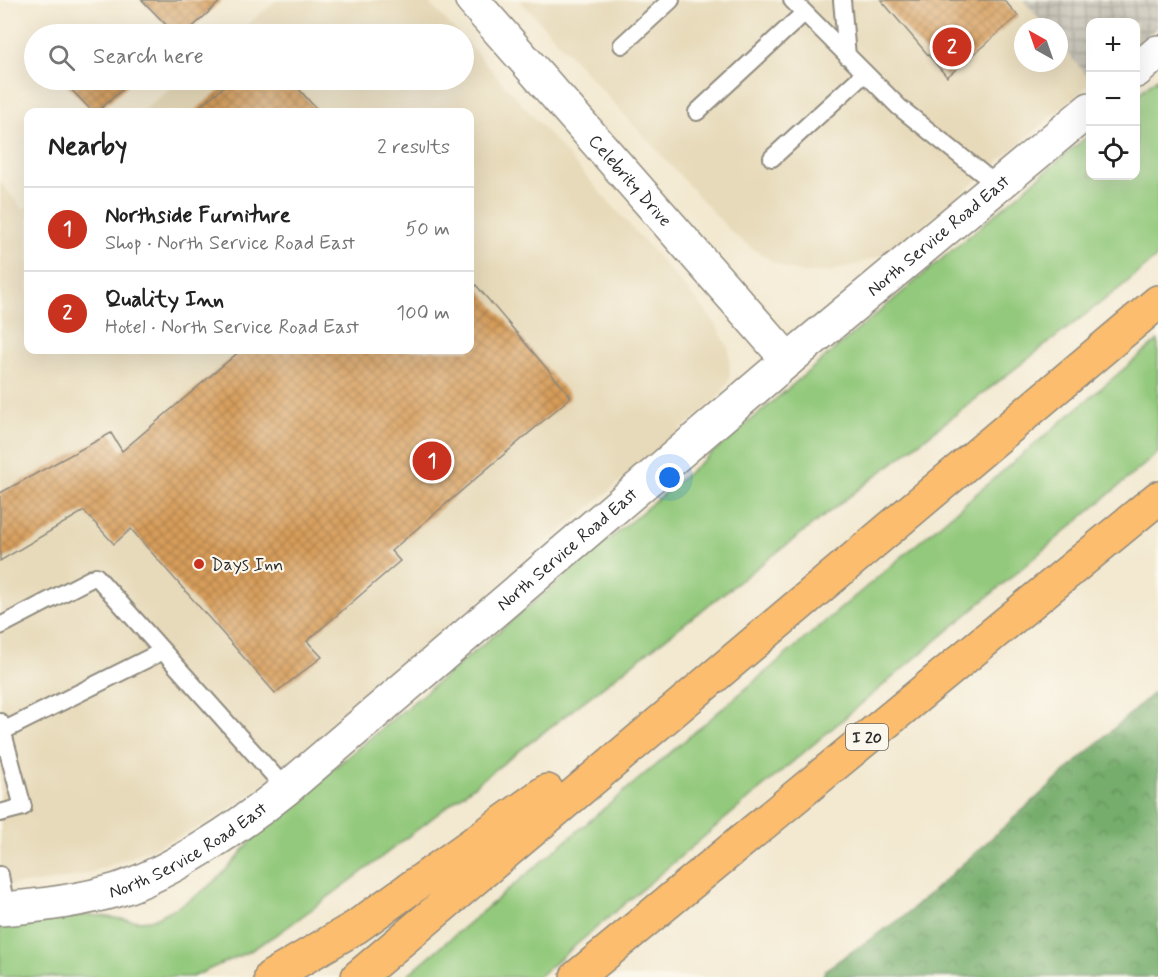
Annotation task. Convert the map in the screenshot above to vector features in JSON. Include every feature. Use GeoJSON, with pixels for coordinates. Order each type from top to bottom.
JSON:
{"type":"FeatureCollection","features":[{"type":"Feature","properties":{"kind":"highway"},"geometry":{"type":"LineString","coordinates":[[358,977],[1158,302]]}},
{"type":"Feature","properties":{"kind":"highway","name":"I 20"},"geometry":{"type":"LineString","coordinates":[[577,977],[1158,498]]}},
{"type":"Feature","properties":{"kind":"highway"},"geometry":{"type":"LineString","coordinates":[[271,977],[356,927],[531,803],[852,560]]}},
{"type":"Feature","properties":{"kind":"highway"},"geometry":{"type":"LineString","coordinates":[[602,977],[649,916]]}},
{"type":"Feature","properties":{"kind":"street","name":"Celebrity Drive"},"geometry":{"type":"LineString","coordinates":[[472,0],[788,360]]}},
{"type":"Feature","properties":{"kind":"street"},"geometry":{"type":"LineString","coordinates":[[1140,68],[1158,52]]}},
{"type":"Feature","properties":{"kind":"street","name":"North Service Road East"},"geometry":{"type":"LineString","coordinates":[[3,909],[55,904],[118,889],[180,861],[231,830],[286,789],[788,360],[1086,112]]}},
{"type":"Feature","properties":{"kind":"lane"},"geometry":{"type":"LineString","coordinates":[[622,45],[671,0]]}},
{"type":"Feature","properties":{"kind":"lane"},"geometry":{"type":"LineString","coordinates":[[792,0],[899,107],[998,186]]}},
{"type":"Feature","properties":{"kind":"lane"},"geometry":{"type":"LineString","coordinates":[[842,0],[847,56]]}},
{"type":"Feature","properties":{"kind":"lane"},"geometry":{"type":"LineString","coordinates":[[698,112],[804,13]]}},
{"type":"Feature","properties":{"kind":"lane"},"geometry":{"type":"LineString","coordinates":[[772,158],[865,73]]}},
{"type":"Feature","properties":{"kind":"lane"},"geometry":{"type":"LineString","coordinates":[[0,626],[96,576],[286,789]]}},
{"type":"Feature","properties":{"kind":"lane"},"geometry":{"type":"LineString","coordinates":[[0,813],[23,807],[1,727],[163,651]]}},
{"type":"Feature","properties":{"kind":"lane"},"geometry":{"type":"LineString","coordinates":[[0,875],[3,909]]}},
{"type":"Feature","properties":{"kind":"shaded area"},"geometry":{"type":"Polygon","coordinates":[[[277,0],[426,0],[449,24],[248,24],[277,0]]]}},
{"type":"Feature","properties":{"kind":"shaded area"},"geometry":{"type":"Polygon","coordinates":[[[520,0],[1023,0],[1038,18],[1014,18],[1014,72],[1068,72],[1068,53],[1086,74],[1086,87],[902,244],[880,256],[827,272],[802,273],[784,268],[732,233],[520,0]]]}},
{"type":"Feature","properties":{"kind":"shaded area"},"geometry":{"type":"Polygon","coordinates":[[[1023,0],[1158,0],[1158,27],[1140,43],[1140,18],[1086,18],[1086,74],[1068,53],[1068,18],[1038,18],[1023,0]]]}},
{"type":"Feature","properties":{"kind":"shaded area"},"geometry":{"type":"Polygon","coordinates":[[[474,50],[706,311],[716,324],[729,350],[730,375],[720,396],[711,404],[260,788],[208,823],[147,851],[86,874],[47,882],[0,885],[0,182],[24,208],[24,354],[474,354],[474,108],[146,108],[168,90],[474,90],[474,50]]]}},
{"type":"Feature","properties":{"kind":"green space"},"geometry":{"type":"Polygon","coordinates":[[[1158,77],[1158,256],[1121,287],[357,876],[282,931],[250,951],[192,977],[0,977],[0,927],[86,915],[134,921],[150,920],[181,905],[206,888],[229,868],[258,831],[579,565],[1086,137],[1086,180],[1140,180],[1140,93],[1158,77]]]}},
{"type":"Feature","properties":{"kind":"green space"},"geometry":{"type":"Polygon","coordinates":[[[1158,340],[1158,453],[538,977],[405,977],[1158,340]]]}},
{"type":"Feature","properties":{"kind":"green space"},"geometry":{"type":"Polygon","coordinates":[[[1158,689],[1158,977],[823,977],[825,970],[907,914],[1158,689]]]}},
{"type":"Feature","properties":{"kind":"building"},"geometry":{"type":"Polygon","coordinates":[[[142,0],[222,0],[196,24],[165,24],[142,0]]]}},
{"type":"Feature","properties":{"kind":"building"},"geometry":{"type":"Polygon","coordinates":[[[881,0],[1004,0],[1018,16],[947,77],[881,0]]]}},
{"type":"Feature","properties":{"kind":"building"},"geometry":{"type":"Polygon","coordinates":[[[72,90],[122,90],[102,108],[89,108],[72,90]]]}},
{"type":"Feature","properties":{"kind":"building"},"geometry":{"type":"Polygon","coordinates":[[[220,90],[300,90],[316,108],[198,108],[220,90]]]}},
{"type":"Feature","properties":{"kind":"building"},"geometry":{"type":"Polygon","coordinates":[[[474,283],[571,397],[391,551],[400,561],[307,641],[322,657],[275,693],[131,529],[114,544],[84,511],[0,561],[0,493],[111,433],[122,451],[236,354],[474,354],[474,283]]]}},
{"type":"Feature","properties":{"kind":"place","name":"Quality Inn"},"geometry":{"type":"Point","coordinates":[952,47]}},
{"type":"Feature","properties":{"kind":"place","name":"Northside Furniture"},"geometry":{"type":"Point","coordinates":[432,461]}},
{"type":"Feature","properties":{"kind":"place","name":"Days Inn"},"geometry":{"type":"Point","coordinates":[199,564]}}]}
